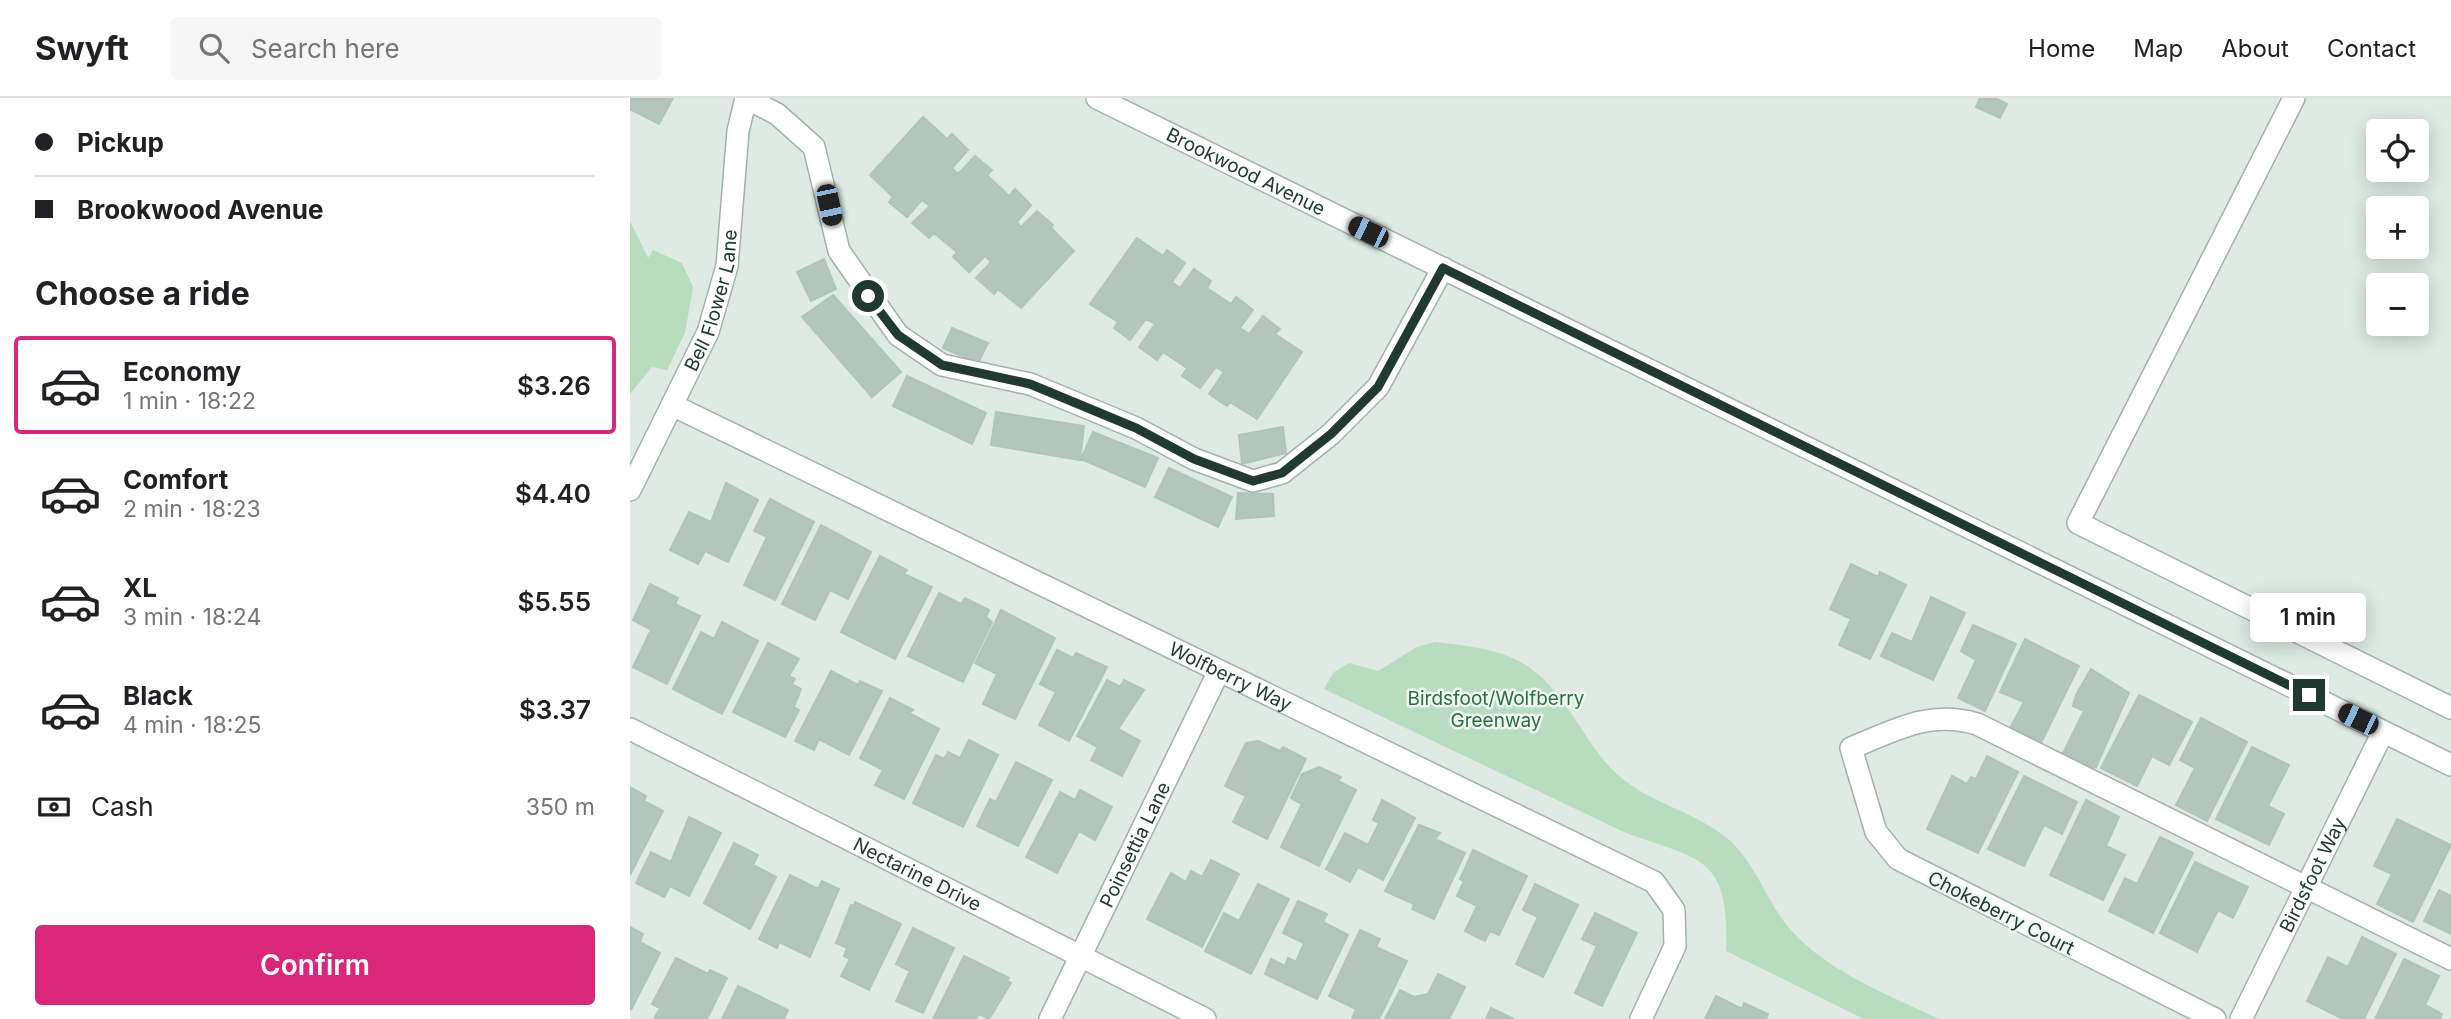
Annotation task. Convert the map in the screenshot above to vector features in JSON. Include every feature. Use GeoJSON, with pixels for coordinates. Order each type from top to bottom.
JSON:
{"type":"FeatureCollection","features":[{"type":"Feature","properties":{"kind":"street"},"geometry":{"type":"LineString","coordinates":[[746,98],[777,114],[814,147],[839,251],[898,335],[942,365],[1030,384],[1136,428],[1194,459],[1253,481],[1282,473],[1331,434],[1378,387],[1443,268]]}},
{"type":"Feature","properties":{"kind":"street","name":"Bell Flower Lane"},"geometry":{"type":"LineString","coordinates":[[630,489],[708,332],[727,266],[738,131],[746,98]]}},
{"type":"Feature","properties":{"kind":"street","name":"Brookwood Avenue"},"geometry":{"type":"LineString","coordinates":[[1097,98],[2451,765]]}},
{"type":"Feature","properties":{"kind":"street"},"geometry":{"type":"LineString","coordinates":[[2294,98],[2078,523],[2451,708]]}},
{"type":"Feature","properties":{"kind":"street","name":"Wolfberry Way"},"geometry":{"type":"LineString","coordinates":[[672,405],[1654,882],[1674,910],[1675,946],[1641,1019]]}},
{"type":"Feature","properties":{"kind":"street","name":"Poinsettia Lane"},"geometry":{"type":"LineString","coordinates":[[1051,1019],[1219,671]]}},
{"type":"Feature","properties":{"kind":"street","name":"Chokeberry Court"},"geometry":{"type":"LineString","coordinates":[[2215,1019],[1898,859],[1876,832],[1851,748],[1922,720],[1952,717],[1977,724],[2304,887]]}},
{"type":"Feature","properties":{"kind":"street","name":"Nectarine Drive"},"geometry":{"type":"LineString","coordinates":[[630,729],[1205,1019]]}},
{"type":"Feature","properties":{"kind":"street","name":"Birdsfoot Way"},"geometry":{"type":"LineString","coordinates":[[2241,1019],[2383,732]]}},
{"type":"Feature","properties":{"kind":"street"},"geometry":{"type":"LineString","coordinates":[[2304,887],[2451,959]]}},
{"type":"Feature","properties":{"kind":"green space"},"geometry":{"type":"Polygon","coordinates":[[[630,221],[648,258],[653,250],[682,263],[693,287],[685,333],[667,370],[652,367],[630,394],[630,221]]]}},
{"type":"Feature","properties":{"kind":"green space","name":"Birdsfoot/Wolfberry Greenway"},"geometry":{"type":"Polygon","coordinates":[[[1435,642],[1500,653],[1532,669],[1560,698],[1599,755],[1617,774],[1643,792],[1714,829],[1737,847],[1782,918],[1805,944],[1822,958],[1860,981],[1939,1019],[1864,1019],[1726,951],[1723,897],[1716,879],[1692,857],[1626,833],[1324,689],[1334,672],[1349,663],[1378,671],[1417,647],[1435,642]]]}},
{"type":"Feature","properties":{"kind":"building"},"geometry":{"type":"Polygon","coordinates":[[[630,98],[673,98],[659,124],[630,109],[630,98]]]}},
{"type":"Feature","properties":{"kind":"building"},"geometry":{"type":"Polygon","coordinates":[[[1980,98],[1995,98],[2007,104],[2000,118],[1976,107],[1980,98]]]}},
{"type":"Feature","properties":{"kind":"building"},"geometry":{"type":"Polygon","coordinates":[[[923,117],[947,139],[952,134],[968,150],[952,168],[958,174],[975,156],[992,170],[987,175],[1009,196],[1015,189],[1031,205],[1017,222],[1021,227],[1037,211],[1053,225],[1051,228],[1074,251],[1021,308],[998,289],[994,294],[976,278],[991,262],[985,256],[969,272],[953,257],[957,252],[934,233],[929,238],[912,223],[930,206],[922,200],[907,217],[889,202],[893,197],[870,175],[923,117]]]}},
{"type":"Feature","properties":{"kind":"building"},"geometry":{"type":"Polygon","coordinates":[[[1137,238],[1163,256],[1167,250],[1185,263],[1172,282],[1180,288],[1194,269],[1211,281],[1207,288],[1231,304],[1236,297],[1253,310],[1240,328],[1249,334],[1263,316],[1280,329],[1275,334],[1302,352],[1257,419],[1230,402],[1227,406],[1209,394],[1224,372],[1216,367],[1200,388],[1182,376],[1187,368],[1163,352],[1157,360],[1139,347],[1155,324],[1146,319],[1130,340],[1114,328],[1118,322],[1090,304],[1137,238]]]}},
{"type":"Feature","properties":{"kind":"building"},"geometry":{"type":"Polygon","coordinates":[[[824,259],[836,289],[811,301],[797,272],[824,259]]]}},
{"type":"Feature","properties":{"kind":"building"},"geometry":{"type":"Polygon","coordinates":[[[833,295],[901,372],[872,397],[802,317],[833,295]]]}},
{"type":"Feature","properties":{"kind":"building"},"geometry":{"type":"Polygon","coordinates":[[[952,328],[988,343],[978,363],[943,348],[952,328]]]}},
{"type":"Feature","properties":{"kind":"building"},"geometry":{"type":"Polygon","coordinates":[[[907,376],[986,413],[972,444],[893,406],[907,376]]]}},
{"type":"Feature","properties":{"kind":"building"},"geometry":{"type":"Polygon","coordinates":[[[996,412],[1084,426],[1080,460],[991,445],[996,412]]]}},
{"type":"Feature","properties":{"kind":"building"},"geometry":{"type":"Polygon","coordinates":[[[1283,427],[1286,453],[1242,464],[1239,435],[1283,427]]]}},
{"type":"Feature","properties":{"kind":"building"},"geometry":{"type":"Polygon","coordinates":[[[1093,432],[1158,458],[1145,487],[1081,459],[1093,432]]]}},
{"type":"Feature","properties":{"kind":"building"},"geometry":{"type":"Polygon","coordinates":[[[1169,468],[1232,497],[1218,527],[1155,497],[1169,468]]]}},
{"type":"Feature","properties":{"kind":"building"},"geometry":{"type":"Polygon","coordinates":[[[726,483],[758,500],[728,562],[705,551],[698,564],[670,550],[689,512],[711,522],[726,483]]]}},
{"type":"Feature","properties":{"kind":"building"},"geometry":{"type":"Polygon","coordinates":[[[1238,493],[1273,494],[1274,516],[1236,519],[1238,493]]]}},
{"type":"Feature","properties":{"kind":"building"},"geometry":{"type":"Polygon","coordinates":[[[770,499],[814,522],[775,600],[744,585],[767,537],[754,531],[770,499]]]}},
{"type":"Feature","properties":{"kind":"building"},"geometry":{"type":"Polygon","coordinates":[[[821,525],[871,552],[848,599],[830,590],[815,620],[782,604],[821,525]]]}},
{"type":"Feature","properties":{"kind":"building"},"geometry":{"type":"Polygon","coordinates":[[[880,556],[907,570],[904,574],[932,587],[895,659],[841,632],[880,556]]]}},
{"type":"Feature","properties":{"kind":"building"},"geometry":{"type":"Polygon","coordinates":[[[1851,564],[1878,577],[1880,572],[1906,585],[1870,659],[1839,645],[1851,619],[1830,609],[1851,564]]]}},
{"type":"Feature","properties":{"kind":"building"},"geometry":{"type":"Polygon","coordinates":[[[650,584],[678,598],[675,604],[700,616],[667,684],[633,667],[651,630],[633,620],[650,584]]]}},
{"type":"Feature","properties":{"kind":"building"},"geometry":{"type":"Polygon","coordinates":[[[939,593],[961,604],[965,598],[989,610],[986,617],[992,622],[963,682],[908,656],[939,593]]]}},
{"type":"Feature","properties":{"kind":"building"},"geometry":{"type":"Polygon","coordinates":[[[1931,597],[1965,613],[1933,680],[1881,656],[1892,633],[1912,642],[1931,597]]]}},
{"type":"Feature","properties":{"kind":"building"},"geometry":{"type":"Polygon","coordinates":[[[1001,610],[1055,638],[1015,719],[983,704],[997,674],[975,663],[1001,610]]]}},
{"type":"Feature","properties":{"kind":"building"},"geometry":{"type":"Polygon","coordinates":[[[722,622],[758,641],[722,714],[673,689],[701,632],[714,639],[722,622]]]}},
{"type":"Feature","properties":{"kind":"building"},"geometry":{"type":"Polygon","coordinates":[[[1973,625],[2016,644],[1985,711],[1958,698],[1976,660],[1961,651],[1973,625]]]}},
{"type":"Feature","properties":{"kind":"building"},"geometry":{"type":"Polygon","coordinates":[[[2025,639],[2079,666],[2041,743],[2010,728],[2024,702],[2000,692],[2025,639]]]}},
{"type":"Feature","properties":{"kind":"building"},"geometry":{"type":"Polygon","coordinates":[[[768,643],[799,659],[789,676],[795,679],[792,684],[801,689],[794,707],[799,710],[785,737],[733,712],[768,643]]]}},
{"type":"Feature","properties":{"kind":"building"},"geometry":{"type":"Polygon","coordinates":[[[1057,650],[1073,658],[1076,653],[1107,667],[1069,741],[1039,725],[1056,692],[1040,684],[1057,650]]]}},
{"type":"Feature","properties":{"kind":"building"},"geometry":{"type":"Polygon","coordinates":[[[2091,669],[2129,693],[2096,767],[2091,768],[2063,753],[2084,711],[2073,706],[2076,695],[2091,669]]]}},
{"type":"Feature","properties":{"kind":"building"},"geometry":{"type":"Polygon","coordinates":[[[831,671],[858,685],[860,681],[882,691],[849,755],[819,739],[814,750],[795,741],[831,671]]]}},
{"type":"Feature","properties":{"kind":"building"},"geometry":{"type":"Polygon","coordinates":[[[1107,680],[1120,687],[1124,680],[1144,690],[1118,729],[1140,741],[1122,776],[1091,760],[1098,747],[1077,736],[1107,680]]]}},
{"type":"Feature","properties":{"kind":"building"},"geometry":{"type":"Polygon","coordinates":[[[2139,695],[2192,722],[2169,765],[2152,756],[2137,786],[2101,768],[2139,695]]]}},
{"type":"Feature","properties":{"kind":"building"},"geometry":{"type":"Polygon","coordinates":[[[890,698],[913,710],[909,713],[939,729],[904,799],[875,785],[883,770],[860,758],[890,698]]]}},
{"type":"Feature","properties":{"kind":"building"},"geometry":{"type":"Polygon","coordinates":[[[2201,718],[2247,742],[2207,821],[2176,805],[2195,768],[2180,760],[2201,718]]]}},
{"type":"Feature","properties":{"kind":"building"},"geometry":{"type":"Polygon","coordinates":[[[969,740],[998,755],[963,827],[913,803],[936,755],[944,759],[948,752],[960,758],[969,740]]]}},
{"type":"Feature","properties":{"kind":"building"},"geometry":{"type":"Polygon","coordinates":[[[1258,741],[1280,751],[1283,747],[1306,759],[1267,839],[1233,822],[1246,796],[1225,786],[1246,743],[1258,741]]]}},
{"type":"Feature","properties":{"kind":"building"},"geometry":{"type":"Polygon","coordinates":[[[2252,747],[2289,765],[2268,806],[2284,814],[2269,845],[2216,819],[2252,747]]]}},
{"type":"Feature","properties":{"kind":"building"},"geometry":{"type":"Polygon","coordinates":[[[1987,756],[2018,772],[1978,853],[1927,829],[1952,776],[1967,784],[1971,777],[1976,779],[1987,756]]]}},
{"type":"Feature","properties":{"kind":"building"},"geometry":{"type":"Polygon","coordinates":[[[1016,762],[1052,780],[1018,846],[977,826],[990,799],[996,802],[1016,762]]]}},
{"type":"Feature","properties":{"kind":"building"},"geometry":{"type":"Polygon","coordinates":[[[1319,767],[1341,777],[1338,781],[1356,790],[1319,866],[1281,847],[1302,804],[1291,798],[1302,774],[1319,767]]]}},
{"type":"Feature","properties":{"kind":"building"},"geometry":{"type":"Polygon","coordinates":[[[2024,776],[2077,802],[2062,834],[2044,825],[2024,866],[1988,849],[2024,776]]]}},
{"type":"Feature","properties":{"kind":"building"},"geometry":{"type":"Polygon","coordinates":[[[630,787],[646,796],[644,801],[663,811],[630,875],[630,787]]]}},
{"type":"Feature","properties":{"kind":"building"},"geometry":{"type":"Polygon","coordinates":[[[1080,790],[1112,807],[1095,840],[1079,831],[1057,873],[1026,857],[1060,792],[1075,800],[1080,790]]]}},
{"type":"Feature","properties":{"kind":"building"},"geometry":{"type":"Polygon","coordinates":[[[1382,800],[1415,818],[1383,880],[1358,867],[1350,882],[1326,869],[1345,833],[1368,845],[1379,823],[1373,820],[1382,800]]]}},
{"type":"Feature","properties":{"kind":"building"},"geometry":{"type":"Polygon","coordinates":[[[2086,800],[2119,817],[2106,846],[2125,855],[2103,900],[2050,875],[2086,800]]]}},
{"type":"Feature","properties":{"kind":"building"},"geometry":{"type":"Polygon","coordinates":[[[689,817],[721,833],[689,896],[670,886],[664,897],[636,883],[651,852],[671,862],[689,817]]]}},
{"type":"Feature","properties":{"kind":"building"},"geometry":{"type":"Polygon","coordinates":[[[2397,819],[2451,845],[2413,922],[2377,904],[2392,874],[2374,866],[2397,819]]]}},
{"type":"Feature","properties":{"kind":"building"},"geometry":{"type":"Polygon","coordinates":[[[1419,825],[1440,833],[1435,839],[1465,853],[1434,919],[1412,909],[1414,904],[1385,891],[1419,825]]]}},
{"type":"Feature","properties":{"kind":"building"},"geometry":{"type":"Polygon","coordinates":[[[2160,837],[2193,853],[2153,933],[2109,911],[2125,878],[2137,884],[2160,837]]]}},
{"type":"Feature","properties":{"kind":"building"},"geometry":{"type":"Polygon","coordinates":[[[734,843],[758,855],[753,865],[776,877],[750,929],[704,903],[734,843]]]}},
{"type":"Feature","properties":{"kind":"building"},"geometry":{"type":"Polygon","coordinates":[[[1473,850],[1527,876],[1499,935],[1490,931],[1485,941],[1465,931],[1477,906],[1457,896],[1464,881],[1460,879],[1473,850]]]}},
{"type":"Feature","properties":{"kind":"building"},"geometry":{"type":"Polygon","coordinates":[[[1211,860],[1239,874],[1202,947],[1147,919],[1171,873],[1186,882],[1191,871],[1202,877],[1211,860]]]}},
{"type":"Feature","properties":{"kind":"building"},"geometry":{"type":"Polygon","coordinates":[[[2195,862],[2248,887],[2233,918],[2218,910],[2197,952],[2160,933],[2195,862]]]}},
{"type":"Feature","properties":{"kind":"building"},"geometry":{"type":"Polygon","coordinates":[[[790,875],[818,889],[822,881],[839,889],[810,957],[779,942],[777,948],[759,939],[790,875]]]}},
{"type":"Feature","properties":{"kind":"building"},"geometry":{"type":"Polygon","coordinates":[[[1258,884],[1289,899],[1251,974],[1205,951],[1224,913],[1239,921],[1258,884]]]}},
{"type":"Feature","properties":{"kind":"building"},"geometry":{"type":"Polygon","coordinates":[[[1535,884],[1578,905],[1543,977],[1516,964],[1538,917],[1523,910],[1535,884]]]}},
{"type":"Feature","properties":{"kind":"building"},"geometry":{"type":"Polygon","coordinates":[[[2439,890],[2451,896],[2451,934],[2424,921],[2439,890]]]}},
{"type":"Feature","properties":{"kind":"building"},"geometry":{"type":"Polygon","coordinates":[[[1298,901],[1327,914],[1323,922],[1348,935],[1317,999],[1265,974],[1271,959],[1285,966],[1288,958],[1296,962],[1304,943],[1283,933],[1298,901]]]}},
{"type":"Feature","properties":{"kind":"building"},"geometry":{"type":"Polygon","coordinates":[[[855,902],[901,924],[869,990],[841,976],[850,959],[844,956],[847,948],[836,943],[851,905],[854,906],[855,902]]]}},
{"type":"Feature","properties":{"kind":"building"},"geometry":{"type":"Polygon","coordinates":[[[1595,913],[1637,933],[1602,1006],[1575,993],[1597,946],[1582,939],[1595,913]]]}},
{"type":"Feature","properties":{"kind":"building"},"geometry":{"type":"Polygon","coordinates":[[[630,927],[643,934],[640,942],[660,953],[631,1010],[630,927]]]}},
{"type":"Feature","properties":{"kind":"building"},"geometry":{"type":"Polygon","coordinates":[[[913,928],[954,948],[923,1013],[896,1001],[910,971],[896,964],[913,928]]]}},
{"type":"Feature","properties":{"kind":"building"},"geometry":{"type":"Polygon","coordinates":[[[1360,930],[1380,939],[1376,947],[1407,961],[1379,1019],[1352,1019],[1356,1009],[1329,996],[1360,930]]]}},
{"type":"Feature","properties":{"kind":"building"},"geometry":{"type":"Polygon","coordinates":[[[2362,937],[2396,954],[2364,1019],[2343,1019],[2307,1001],[2328,957],[2348,967],[2362,937]]]}},
{"type":"Feature","properties":{"kind":"building"},"geometry":{"type":"Polygon","coordinates":[[[964,956],[1009,978],[1007,981],[1011,983],[989,1019],[979,1014],[976,1019],[933,1019],[964,956]]]}},
{"type":"Feature","properties":{"kind":"building"},"geometry":{"type":"Polygon","coordinates":[[[676,958],[708,974],[710,970],[727,978],[707,1019],[654,1019],[660,1008],[652,1004],[676,958]]]}},
{"type":"Feature","properties":{"kind":"building"},"geometry":{"type":"Polygon","coordinates":[[[2404,959],[2439,976],[2425,1005],[2442,1014],[2440,1019],[2375,1019],[2404,959]]]}},
{"type":"Feature","properties":{"kind":"building"},"geometry":{"type":"Polygon","coordinates":[[[1438,974],[1465,987],[1449,1019],[1385,1019],[1400,990],[1414,997],[1428,994],[1438,974]]]}},
{"type":"Feature","properties":{"kind":"building"},"geometry":{"type":"Polygon","coordinates":[[[738,986],[788,1010],[784,1019],[722,1019],[738,986]]]}},
{"type":"Feature","properties":{"kind":"building"},"geometry":{"type":"Polygon","coordinates":[[[1716,996],[1742,1009],[1744,1003],[1768,1014],[1766,1019],[1705,1019],[1716,996]]]}},
{"type":"Feature","properties":{"kind":"building"},"geometry":{"type":"Polygon","coordinates":[[[1491,1008],[1514,1019],[1486,1019],[1491,1008]]]}},
{"type":"Feature","properties":{"kind":"route"},"geometry":{"type":"LineString","coordinates":[[868,296],[898,335],[942,365],[1030,384],[1136,428],[1194,459],[1253,481],[1282,473],[1331,434],[1378,387],[1443,268],[2309,695]]}}]}
